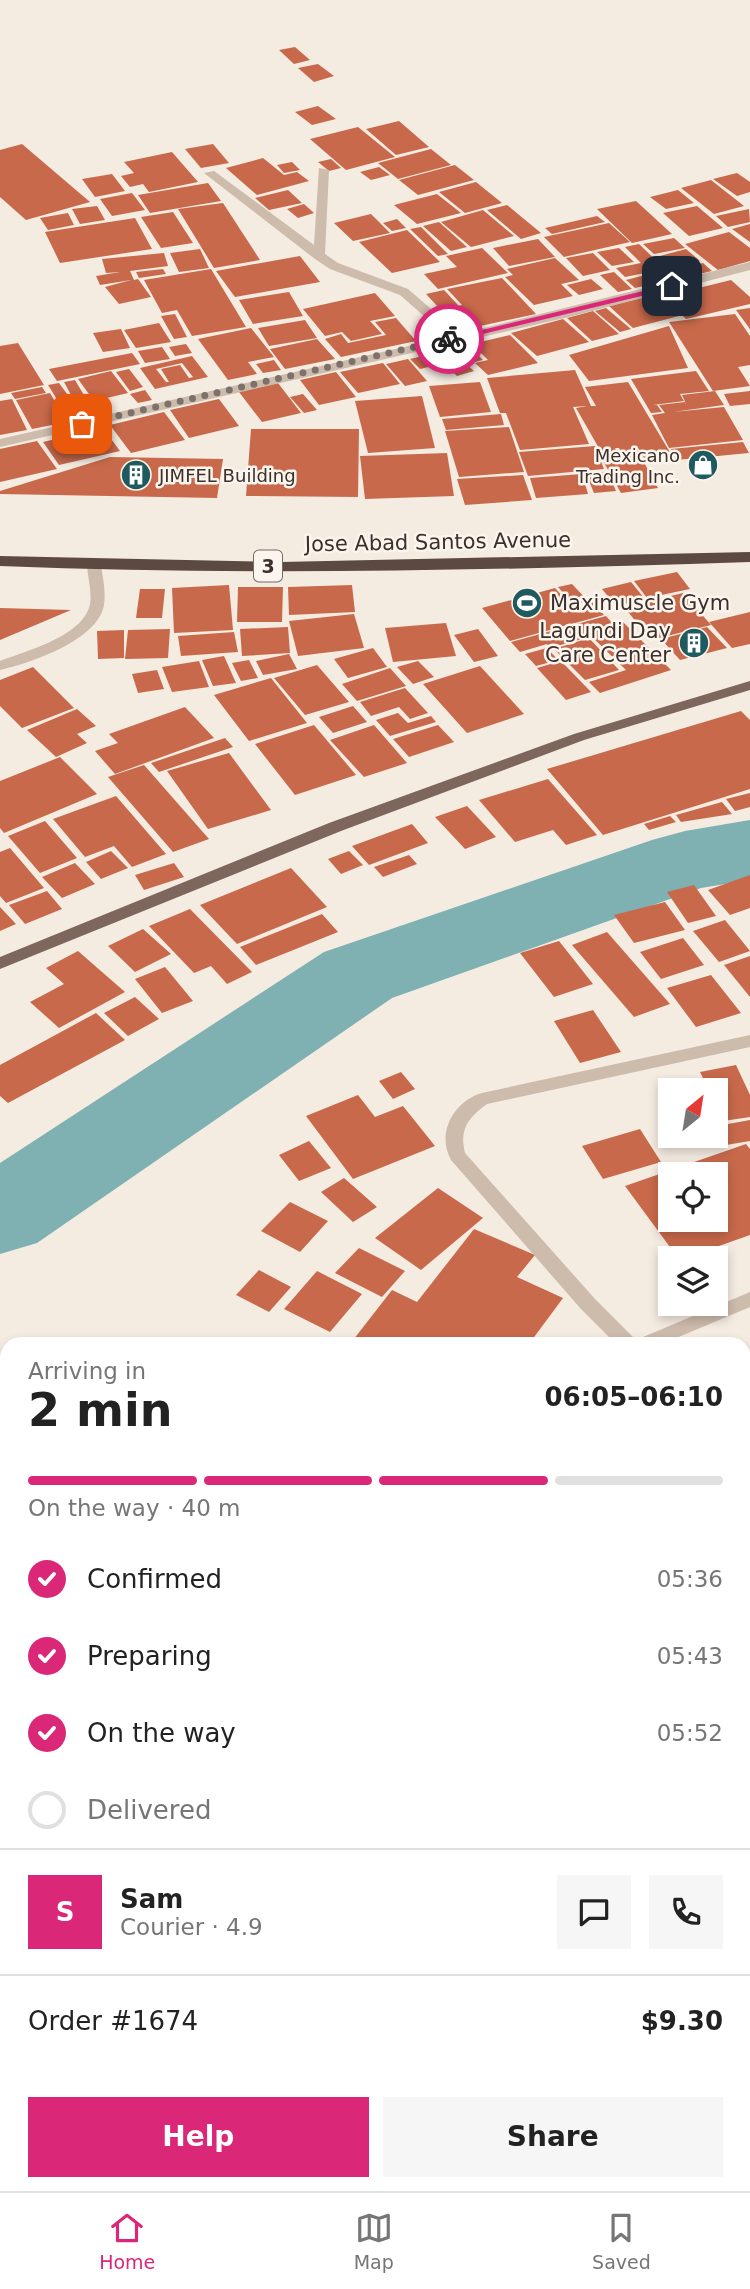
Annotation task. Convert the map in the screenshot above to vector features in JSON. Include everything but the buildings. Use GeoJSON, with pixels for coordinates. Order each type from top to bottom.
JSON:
{"type":"FeatureCollection","features":[{"type":"Feature","properties":{"kind":"highway","name":"Jose Abad Santos Avenue"},"geometry":{"type":"LineString","coordinates":[[0,561],[94,566],[443,567],[750,557]]}},
{"type":"Feature","properties":{"kind":"main road"},"geometry":{"type":"LineString","coordinates":[[0,964],[335,827],[566,741],[750,685]]}},
{"type":"Feature","properties":{"kind":"street"},"geometry":{"type":"LineString","coordinates":[[319,256],[323,170]]}},
{"type":"Feature","properties":{"kind":"street"},"geometry":{"type":"LineString","coordinates":[[211,173],[319,256],[356,275],[404,292],[457,338]]}},
{"type":"Feature","properties":{"kind":"street"},"geometry":{"type":"LineString","coordinates":[[0,443],[569,313],[750,266]]}},
{"type":"Feature","properties":{"kind":"street"},"geometry":{"type":"LineString","coordinates":[[0,666],[66,639],[92,618],[97,606],[94,566]]}},
{"type":"Feature","properties":{"kind":"street"},"geometry":{"type":"LineString","coordinates":[[621,1337],[588,1304],[457,1155],[452,1138],[461,1114],[482,1099],[750,1041]]}},
{"type":"Feature","properties":{"kind":"street"},"geometry":{"type":"LineString","coordinates":[[660,1337],[750,1299]]}},
{"type":"Feature","properties":{"kind":"waterway"},"geometry":{"type":"LineString","coordinates":[[0,1215],[358,975],[685,861],[750,850]]}},
{"type":"Feature","properties":{"kind":"way so far"},"geometry":{"type":"LineString","coordinates":[[82,424],[449,339]]}},
{"type":"Feature","properties":{"kind":"place","name":"Mexicano Trading Inc."},"geometry":{"type":"Point","coordinates":[703,465]}},
{"type":"Feature","properties":{"kind":"place","name":"JIMFEL Building"},"geometry":{"type":"Point","coordinates":[136,475]}},
{"type":"Feature","properties":{"kind":"place","name":"Maximuscle Gym"},"geometry":{"type":"Point","coordinates":[527,603]}},
{"type":"Feature","properties":{"kind":"place","name":"Lagundi Day Care Center"},"geometry":{"type":"Point","coordinates":[694,643]}},
{"type":"Feature","properties":{"kind":"route"},"geometry":{"type":"LineString","coordinates":[[449,339],[569,313],[672,286]]}}]}
